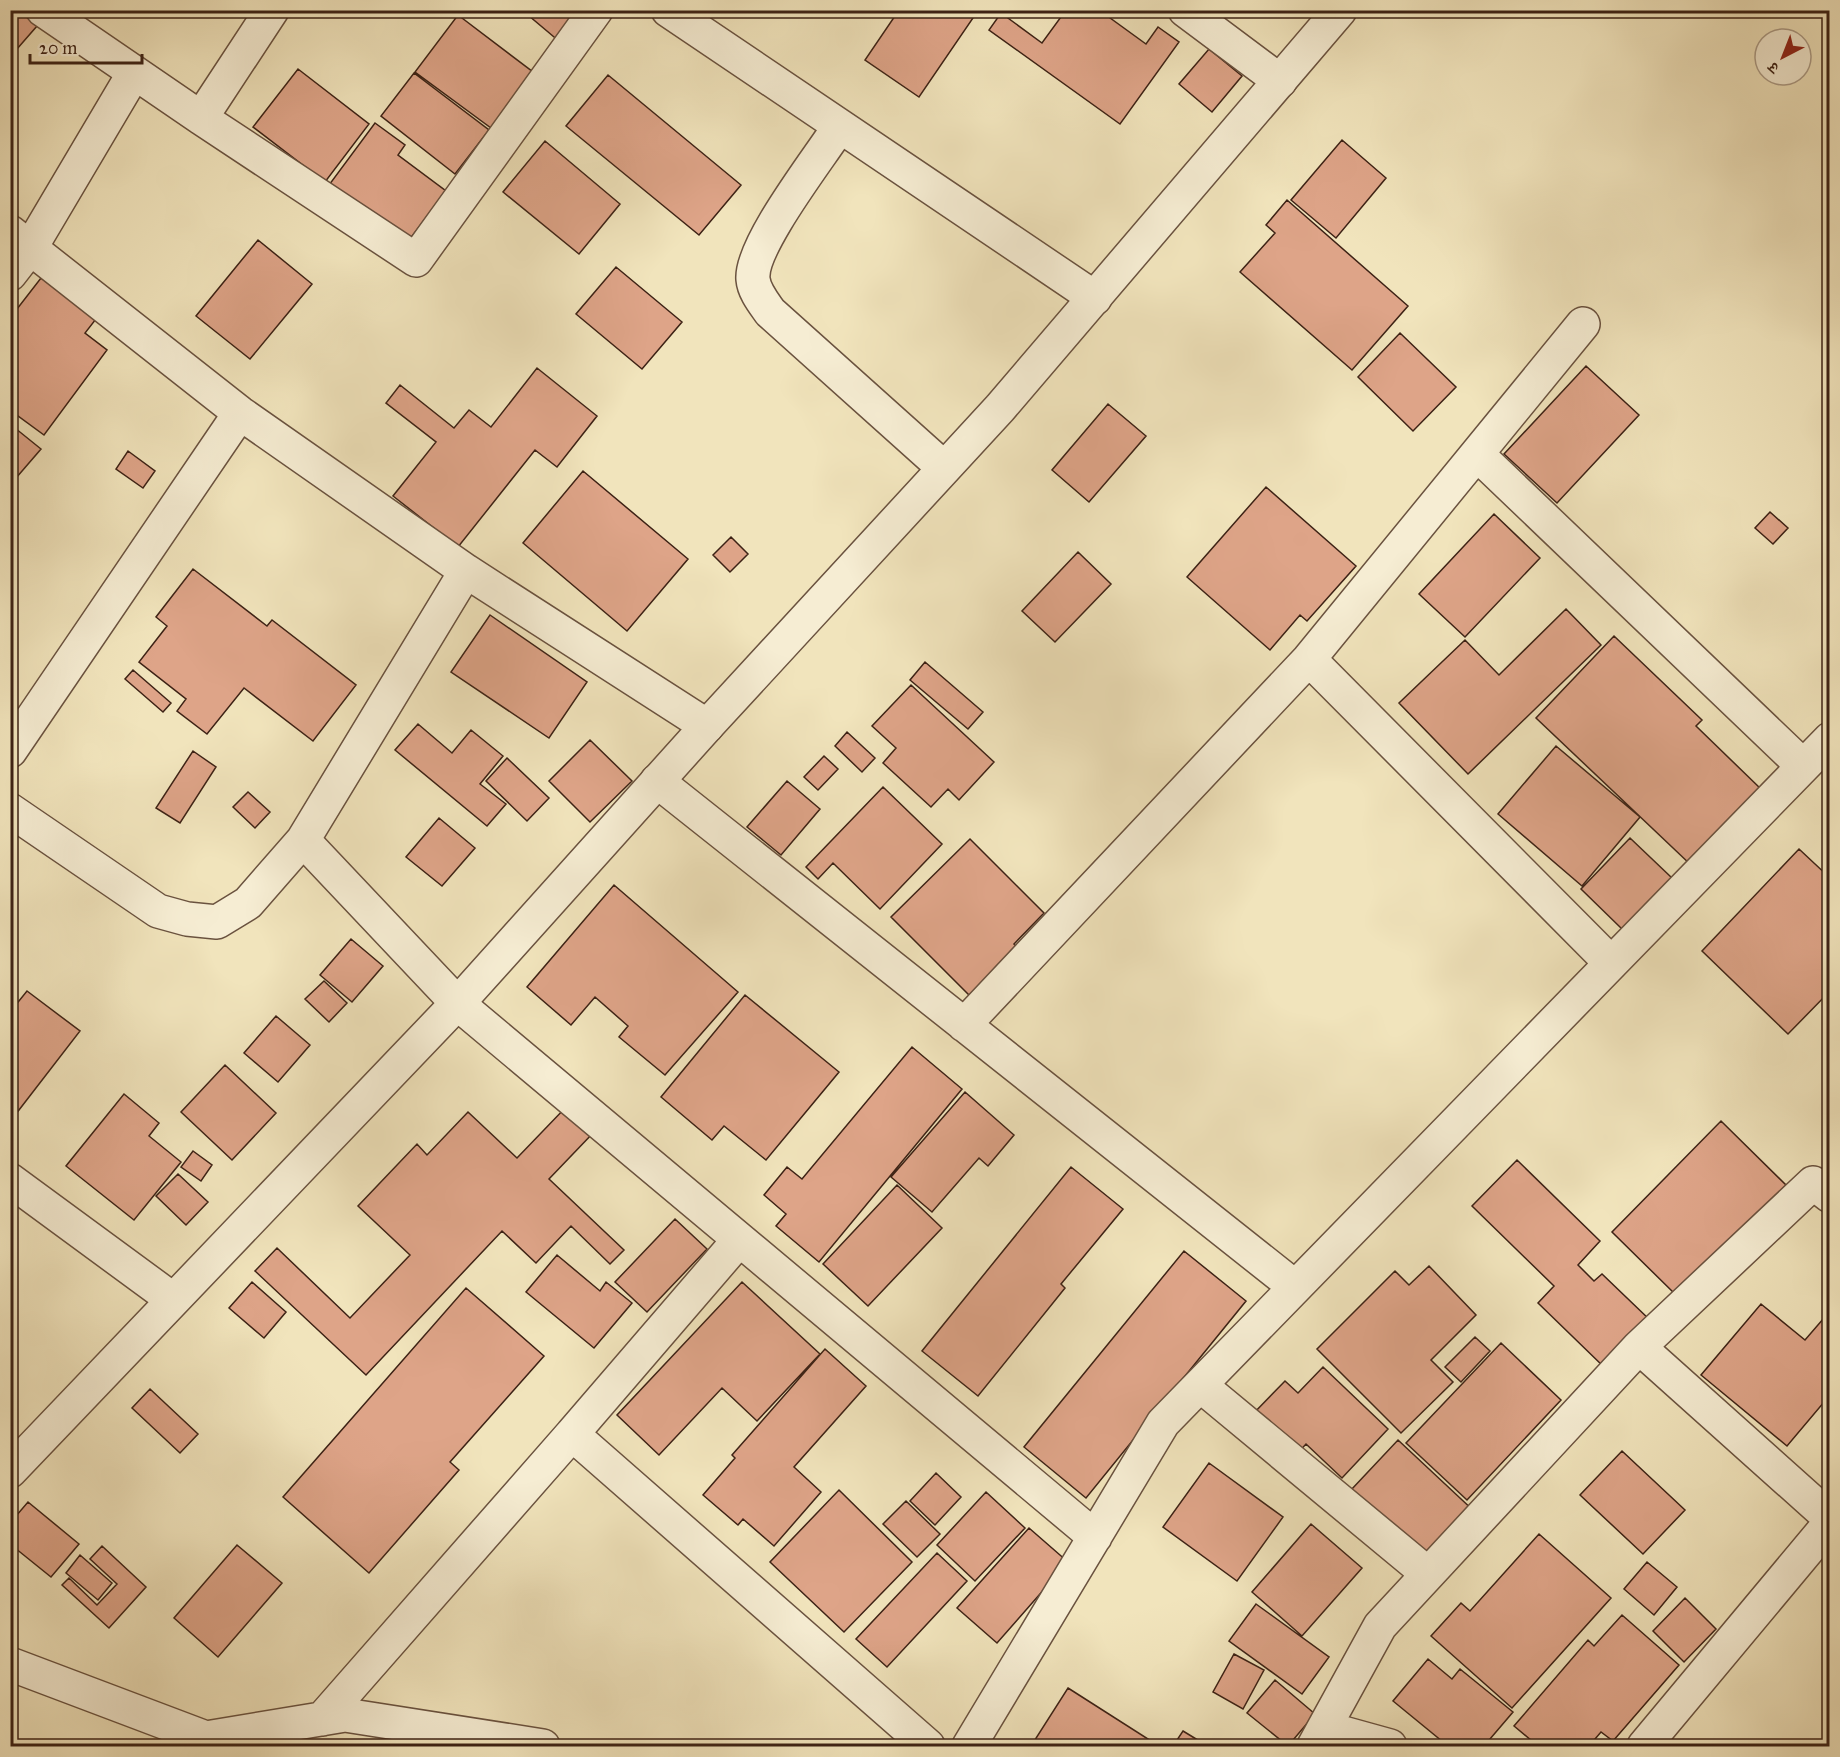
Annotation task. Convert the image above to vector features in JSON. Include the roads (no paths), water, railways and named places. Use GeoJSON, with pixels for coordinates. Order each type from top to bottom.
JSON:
{"type":"FeatureCollection","features":[{"type":"Feature","properties":{"kind":"street"},"geometry":{"type":"LineString","coordinates":[[43,10],[416,260],[596,10]]}},
{"type":"Feature","properties":{"kind":"street"},"geometry":{"type":"LineString","coordinates":[[201,118],[272,10]]}},
{"type":"Feature","properties":{"kind":"street"},"geometry":{"type":"LineString","coordinates":[[668,10],[1095,298]]}},
{"type":"Feature","properties":{"kind":"street"},"geometry":{"type":"LineString","coordinates":[[1185,10],[1280,81]]}},
{"type":"Feature","properties":{"kind":"street"},"geometry":{"type":"LineString","coordinates":[[10,1471],[457,1003],[944,468],[1095,298],[1340,10]]}},
{"type":"Feature","properties":{"kind":"street"},"geometry":{"type":"LineString","coordinates":[[10,274],[21,239],[134,73]]}},
{"type":"Feature","properties":{"kind":"street"},"geometry":{"type":"LineString","coordinates":[[839,127],[772,229],[755,262],[753,279],[759,296],[770,312],[944,468]]}},
{"type":"Feature","properties":{"kind":"street"},"geometry":{"type":"LineString","coordinates":[[21,239],[240,413],[466,571],[707,726]]}},
{"type":"Feature","properties":{"kind":"street"},"geometry":{"type":"LineString","coordinates":[[964,1024],[1309,660],[1583,324]]}},
{"type":"Feature","properties":{"kind":"street"},"geometry":{"type":"LineString","coordinates":[[10,751],[240,413]]}},
{"type":"Feature","properties":{"kind":"street"},"geometry":{"type":"LineString","coordinates":[[1477,454],[1803,766]]}},
{"type":"Feature","properties":{"kind":"street"},"geometry":{"type":"LineString","coordinates":[[10,810],[158,911],[187,919],[217,922],[248,903],[303,840],[466,571]]}},
{"type":"Feature","properties":{"kind":"street"},"geometry":{"type":"LineString","coordinates":[[1309,660],[1611,963]]}},
{"type":"Feature","properties":{"kind":"street"},"geometry":{"type":"LineString","coordinates":[[969,1746],[1163,1423],[1830,740]]}},
{"type":"Feature","properties":{"kind":"street"},"geometry":{"type":"LineString","coordinates":[[657,781],[1295,1287]]}},
{"type":"Feature","properties":{"kind":"street"},"geometry":{"type":"LineString","coordinates":[[303,840],[457,1003],[1095,1537]]}},
{"type":"Feature","properties":{"kind":"street"},"geometry":{"type":"LineString","coordinates":[[10,1180],[172,1299]]}},
{"type":"Feature","properties":{"kind":"street"},"geometry":{"type":"LineString","coordinates":[[1390,1746],[1320,1737],[1380,1626],[1639,1347],[1824,1181]]}},
{"type":"Feature","properties":{"kind":"street"},"geometry":{"type":"LineString","coordinates":[[322,1719],[740,1240]]}},
{"type":"Feature","properties":{"kind":"street"},"geometry":{"type":"LineString","coordinates":[[1639,1347],[1830,1518]]}},
{"type":"Feature","properties":{"kind":"street"},"geometry":{"type":"LineString","coordinates":[[1200,1385],[1428,1574]]}},
{"type":"Feature","properties":{"kind":"street"},"geometry":{"type":"LineString","coordinates":[[572,1434],[928,1746]]}},
{"type":"Feature","properties":{"kind":"street"},"geometry":{"type":"LineString","coordinates":[[1644,1746],[1830,1523]]}},
{"type":"Feature","properties":{"kind":"street"},"geometry":{"type":"LineString","coordinates":[[10,1664],[206,1738],[345,1715],[543,1746]]}}]}
